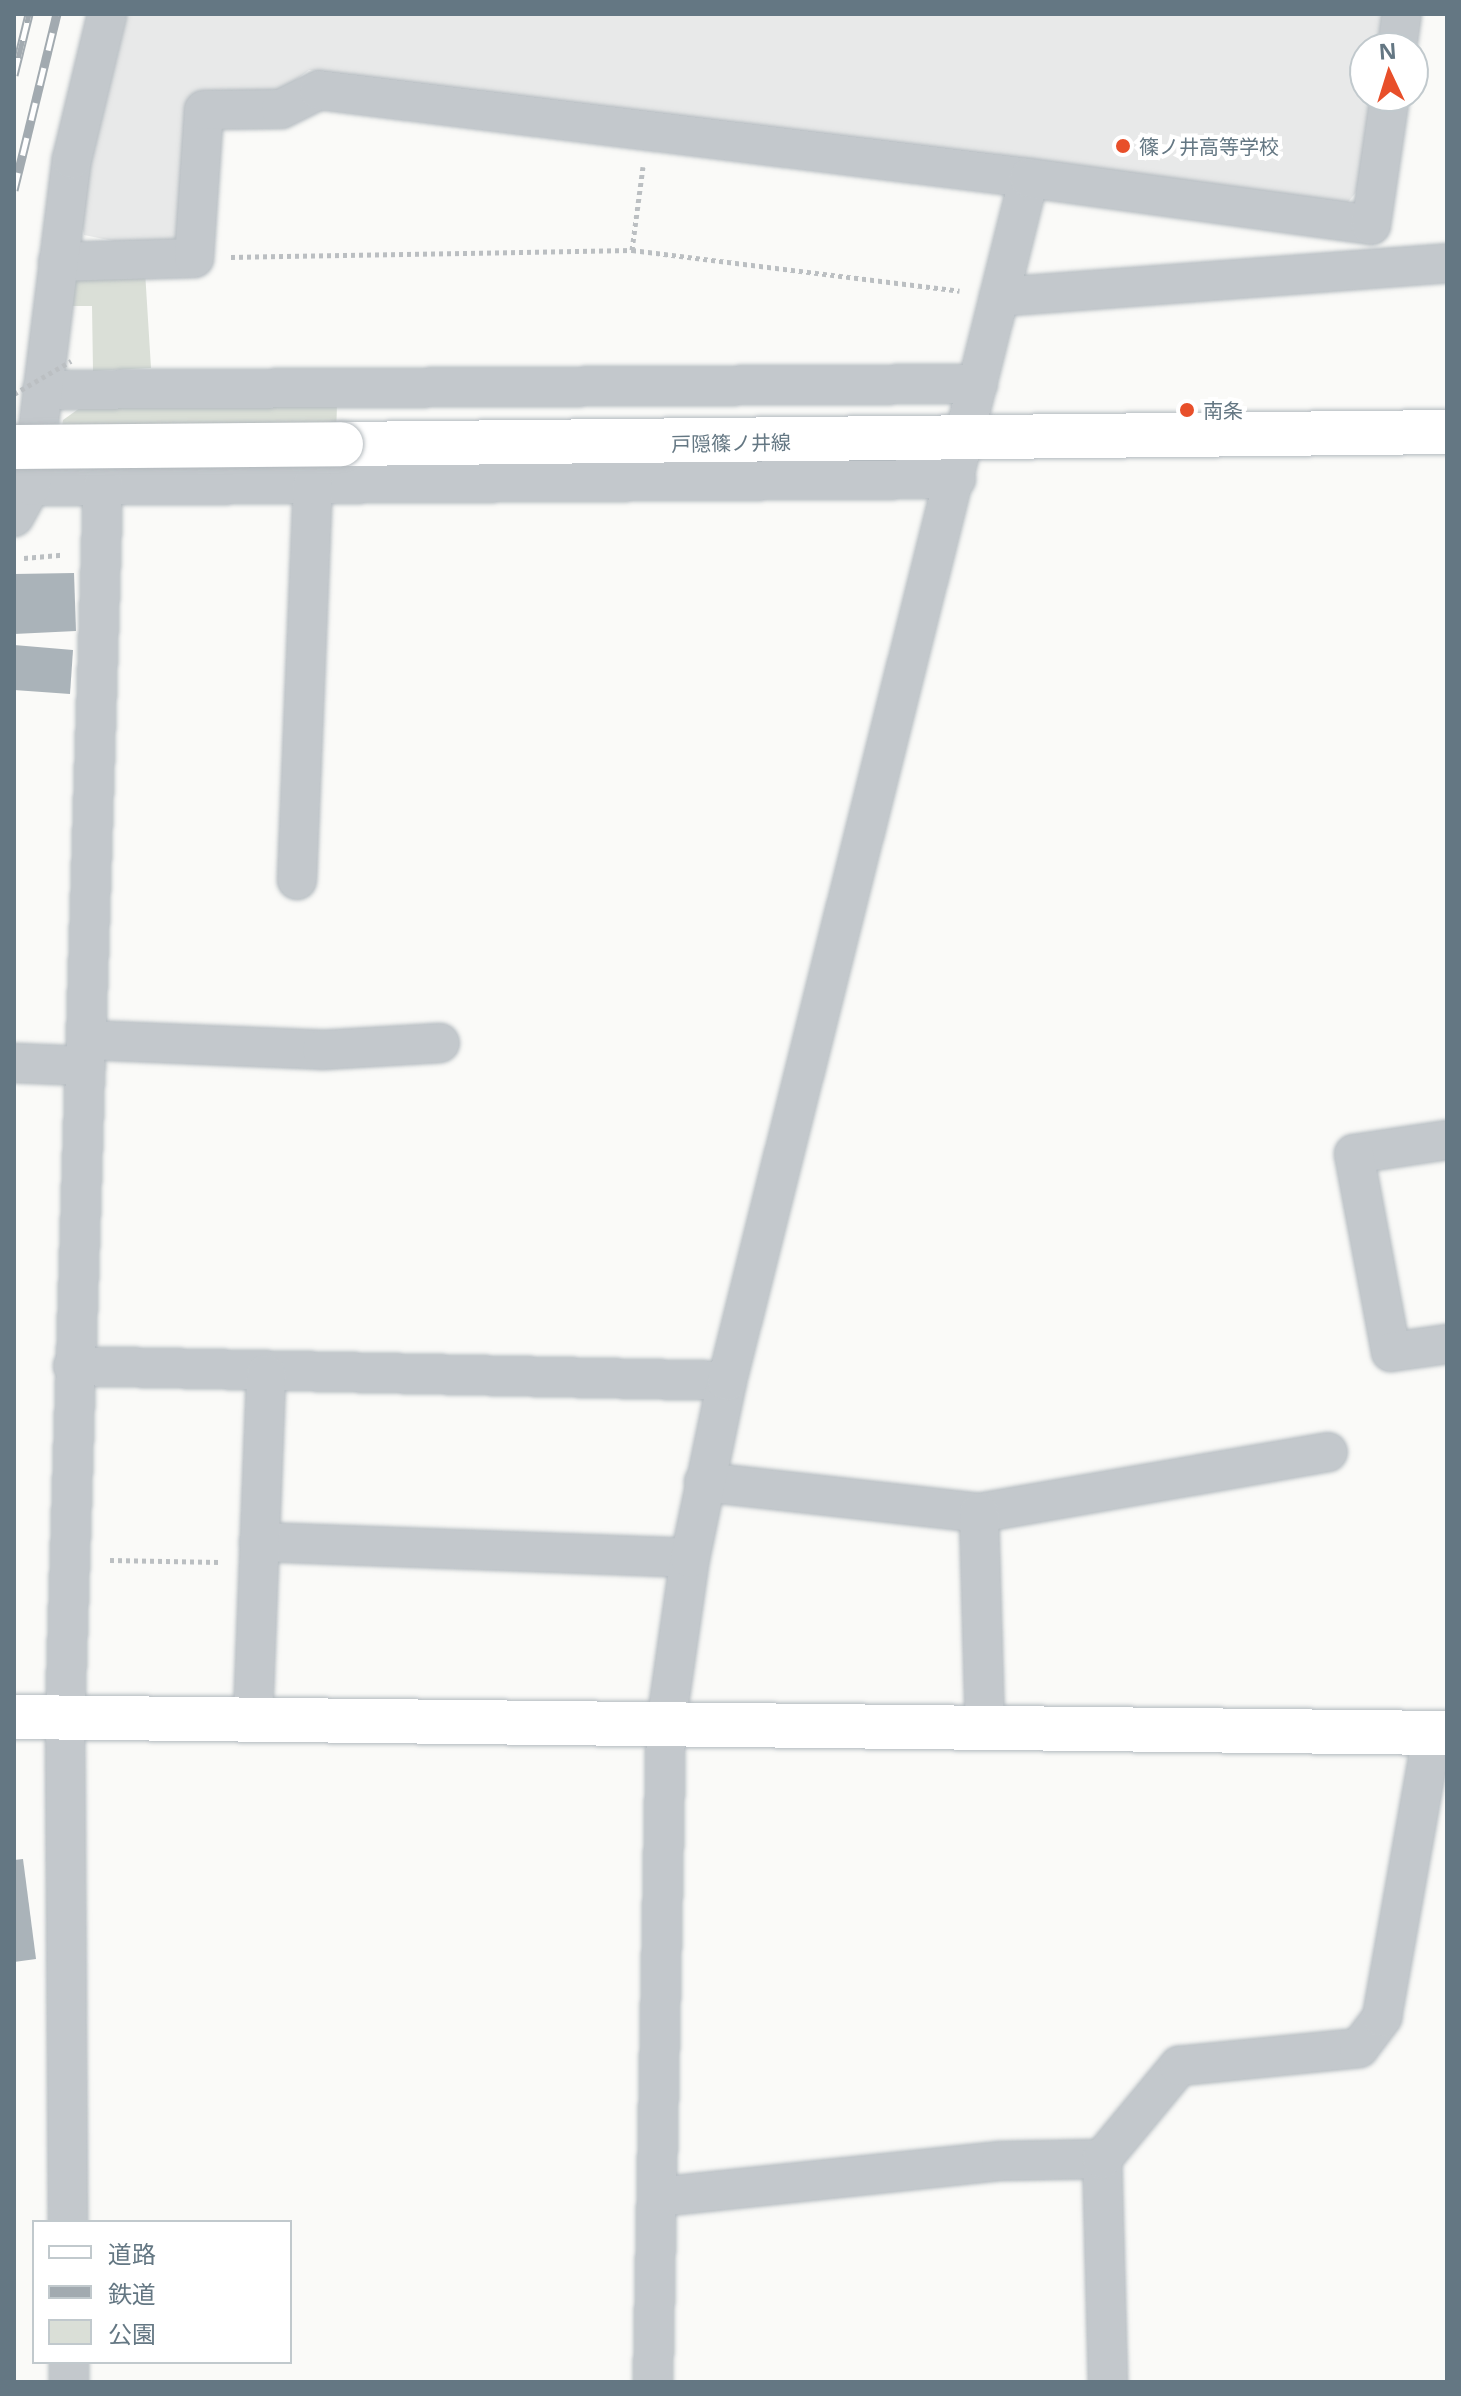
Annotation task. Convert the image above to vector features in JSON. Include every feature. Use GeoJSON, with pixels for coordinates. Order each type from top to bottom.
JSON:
{"type":"FeatureCollection","features":[{"type":"Feature","properties":{"kind":"main road","name":"戸隠篠ノ井線"},"geometry":{"type":"LineString","coordinates":[[20,483],[341,444],[961,458],[1447,432]]}},
{"type":"Feature","properties":{"kind":"main road"},"geometry":{"type":"LineString","coordinates":[[14,1717],[253,1717],[1440,1733]]}},
{"type":"Feature","properties":{"kind":"street"},"geometry":{"type":"LineString","coordinates":[[107,14],[72,159],[58,262],[28,392],[20,483],[313,483],[961,458]]}},
{"type":"Feature","properties":{"kind":"street"},"geometry":{"type":"LineString","coordinates":[[58,262],[194,258],[204,110],[281,109],[319,90],[1029,178],[1371,225]]}},
{"type":"Feature","properties":{"kind":"street"},"geometry":{"type":"LineString","coordinates":[[1373,269],[1371,225],[1388,112]]}},
{"type":"Feature","properties":{"kind":"street"},"geometry":{"type":"LineString","coordinates":[[653,2382],[666,1724],[690,1558],[727,1381],[1029,178]]}},
{"type":"Feature","properties":{"kind":"street"},"geometry":{"type":"LineString","coordinates":[[999,297],[1447,263]]}},
{"type":"Feature","properties":{"kind":"street"},"geometry":{"type":"LineString","coordinates":[[28,392],[978,384]]}},
{"type":"Feature","properties":{"kind":"street"},"geometry":{"type":"LineString","coordinates":[[297,880],[313,483]]}},
{"type":"Feature","properties":{"kind":"street"},"geometry":{"type":"LineString","coordinates":[[68,2220],[65,1718],[73,1366],[103,485]]}},
{"type":"Feature","properties":{"kind":"street"},"geometry":{"type":"LineString","coordinates":[[14,1063],[86,1053],[322,1050],[440,1043]]}},
{"type":"Feature","properties":{"kind":"street"},"geometry":{"type":"LineString","coordinates":[[1447,1140],[1354,1154],[1391,1352],[1447,1344]]}},
{"type":"Feature","properties":{"kind":"street"},"geometry":{"type":"LineString","coordinates":[[73,1366],[266,1374],[727,1381]]}},
{"type":"Feature","properties":{"kind":"street"},"geometry":{"type":"LineString","coordinates":[[253,1717],[266,1374]]}},
{"type":"Feature","properties":{"kind":"street"},"geometry":{"type":"LineString","coordinates":[[704,1482],[979,1513],[1328,1452]]}},
{"type":"Feature","properties":{"kind":"street"},"geometry":{"type":"LineString","coordinates":[[979,1513],[985,1729]]}},
{"type":"Feature","properties":{"kind":"street"},"geometry":{"type":"LineString","coordinates":[[259,1552],[690,1558]]}},
{"type":"Feature","properties":{"kind":"street"},"geometry":{"type":"LineString","coordinates":[[1108,2382],[1102,2159],[1179,2066],[1359,2048],[1382,2017],[1440,1733]]}},
{"type":"Feature","properties":{"kind":"street"},"geometry":{"type":"LineString","coordinates":[[658,2197],[1001,2161],[1102,2159]]}},
{"type":"Feature","properties":{"kind":"path"},"geometry":{"type":"LineString","coordinates":[[632,250],[648,131]]}},
{"type":"Feature","properties":{"kind":"path"},"geometry":{"type":"LineString","coordinates":[[194,258],[632,250],[999,297]]}},
{"type":"Feature","properties":{"kind":"path"},"geometry":{"type":"LineString","coordinates":[[28,392],[71,361]]}},
{"type":"Feature","properties":{"kind":"path"},"geometry":{"type":"LineString","coordinates":[[24,558],[68,554],[67,539]]}},
{"type":"Feature","properties":{"kind":"path"},"geometry":{"type":"LineString","coordinates":[[69,1559],[259,1552]]}},
{"type":"Feature","properties":{"kind":"shaded area","name":"篠ノ井高等学校"},"geometry":{"type":"Polygon","coordinates":[[[127,14],[1384,14],[1381,32],[1349,32],[1349,112],[1369,112],[1357,191],[1344,207],[309,70],[267,102],[193,96],[189,226],[170,243],[143,247],[84,235],[79,211],[127,14]]]}},
{"type":"Feature","properties":{"kind":"green space"},"geometry":{"type":"Polygon","coordinates":[[[145,271],[151,368],[93,371],[92,306],[66,306],[66,289],[79,272],[145,271]]]}},
{"type":"Feature","properties":{"kind":"green space"},"geometry":{"type":"Polygon","coordinates":[[[337,404],[335,471],[58,454],[63,420],[84,405],[337,404]]]}},
{"type":"Feature","properties":{"kind":"building"},"geometry":{"type":"Polygon","coordinates":[[[74,573],[76,631],[14,634],[14,574],[74,573]]]}},
{"type":"Feature","properties":{"kind":"building"},"geometry":{"type":"Polygon","coordinates":[[[14,645],[73,650],[70,694],[14,690],[14,645]]]}},
{"type":"Feature","properties":{"kind":"building"},"geometry":{"type":"Polygon","coordinates":[[[23,1859],[36,1959],[14,1962],[14,1860],[23,1859]]]}},
{"type":"Feature","properties":{"kind":"railway"},"geometry":{"type":"LineString","coordinates":[[14,75],[29,14]]}},
{"type":"Feature","properties":{"kind":"railway"},"geometry":{"type":"LineString","coordinates":[[14,190],[57,14]]}},
{"type":"Feature","properties":{"kind":"place","name":"篠ノ井高等学校"},"geometry":{"type":"Point","coordinates":[1123,146]}},
{"type":"Feature","properties":{"kind":"place","name":"南条"},"geometry":{"type":"Point","coordinates":[1187,410]}}]}
